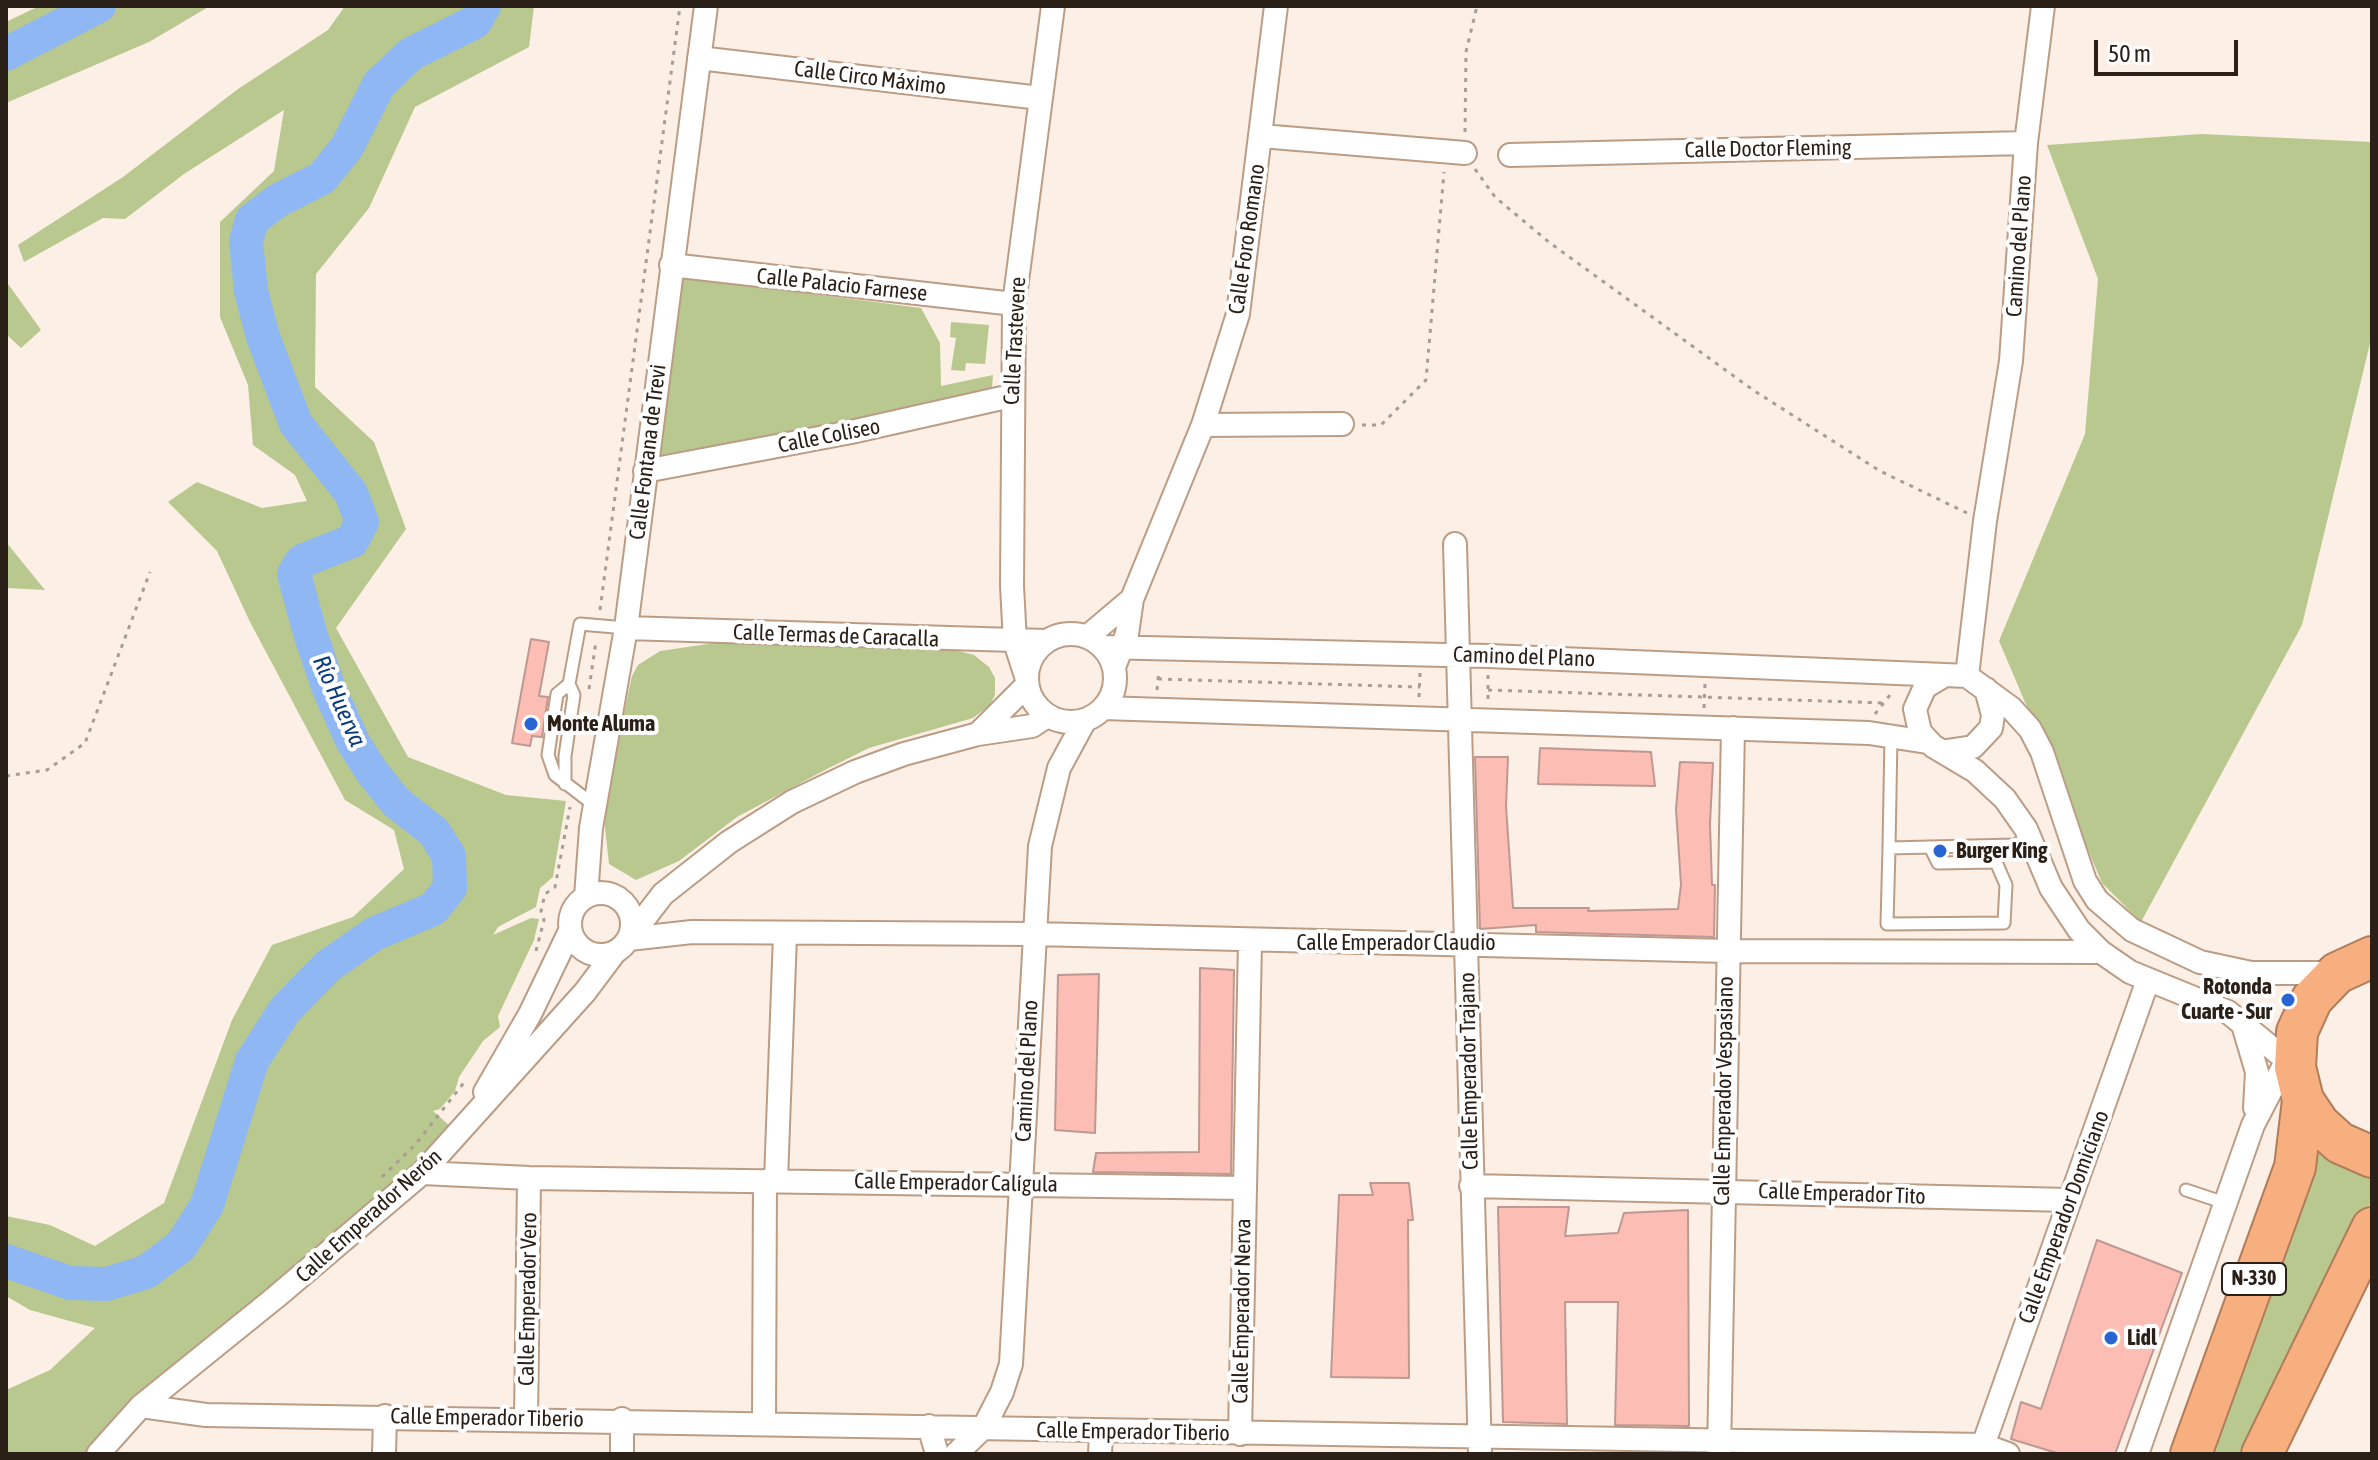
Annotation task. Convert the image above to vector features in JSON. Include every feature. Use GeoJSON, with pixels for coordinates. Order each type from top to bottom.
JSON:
{"type":"FeatureCollection","features":[{"type":"Feature","properties":{"kind":"highway","name":"N-330"},"geometry":{"type":"LineString","coordinates":[[2191,1454],[2295,1167],[2294,1068],[2312,999],[2363,960]]}},
{"type":"Feature","properties":{"kind":"highway"},"geometry":{"type":"LineString","coordinates":[[2294,1068],[2319,1124],[2340,1143],[2372,1157]]}},
{"type":"Feature","properties":{"kind":"highway"},"geometry":{"type":"LineString","coordinates":[[2262,1454],[2372,1228]]}},
{"type":"Feature","properties":{"kind":"street","name":"Calle Fontana de Trevi"},"geometry":{"type":"LineString","coordinates":[[586,897],[586,864],[626,628],[706,6]]}},
{"type":"Feature","properties":{"kind":"street","name":"Calle Trastevere"},"geometry":{"type":"LineString","coordinates":[[1026,681],[1015,642],[1011,396],[1014,304],[1053,6]]}},
{"type":"Feature","properties":{"kind":"street","name":"Calle Foro Romano"},"geometry":{"type":"LineString","coordinates":[[1104,643],[1132,599],[1203,425],[1238,314],[1276,6]]}},
{"type":"Feature","properties":{"kind":"street","name":"Camino del Plano"},"geometry":{"type":"LineString","coordinates":[[1104,643],[1905,671],[1966,680],[1985,521],[2011,361],[2026,143],[2043,6]]}},
{"type":"Feature","properties":{"kind":"street","name":"Calle Circo Máximo"},"geometry":{"type":"LineString","coordinates":[[699,58],[1040,98]]}},
{"type":"Feature","properties":{"kind":"street"},"geometry":{"type":"LineString","coordinates":[[1261,136],[1455,153]]}},
{"type":"Feature","properties":{"kind":"street","name":"Calle Doctor Fleming"},"geometry":{"type":"LineString","coordinates":[[1510,155],[2026,143]]}},
{"type":"Feature","properties":{"kind":"street","name":"Calle Palacio Farnese"},"geometry":{"type":"LineString","coordinates":[[671,265],[1014,304]]}},
{"type":"Feature","properties":{"kind":"street","name":"Calle Coliseo"},"geometry":{"type":"LineString","coordinates":[[645,471],[851,432],[1011,396]]}},
{"type":"Feature","properties":{"kind":"street"},"geometry":{"type":"LineString","coordinates":[[1203,425],[1342,424]]}},
{"type":"Feature","properties":{"kind":"street","name":"Calle Emperador Trajano"},"geometry":{"type":"LineString","coordinates":[[1455,544],[1479,1446]]}},
{"type":"Feature","properties":{"kind":"street","name":"Calle Foro Romano"},"geometry":{"type":"LineString","coordinates":[[1104,643],[1132,599]]}},
{"type":"Feature","properties":{"kind":"street","name":"Calle Termas de Caracalla"},"geometry":{"type":"LineString","coordinates":[[626,628],[1046,641]]}},
{"type":"Feature","properties":{"kind":"street"},"geometry":{"type":"LineString","coordinates":[[1104,643],[1067,634],[1046,641],[1032,657],[1026,681],[1033,703],[1048,717],[1066,723],[1094,714],[1156,710],[1880,734],[1937,746],[1973,747],[1991,728],[1992,701],[1966,680]]}},
{"type":"Feature","properties":{"kind":"street","name":"Calle Foro Romano"},"geometry":{"type":"LineString","coordinates":[[1094,714],[1115,685],[1114,667],[1104,643]]}},
{"type":"Feature","properties":{"kind":"street"},"geometry":{"type":"LineString","coordinates":[[2253,1125],[2294,1068],[2216,1004],[2148,980],[2101,952],[2063,910],[2030,838],[2005,799],[1937,746],[1916,721],[1918,697],[1934,680],[1966,680],[2011,708],[2030,729],[2042,752],[2085,881],[2113,917],[2158,945],[2200,962],[2251,973],[2363,960]]}},
{"type":"Feature","properties":{"kind":"street","name":"Calle Emperador Nerón"},"geometry":{"type":"LineString","coordinates":[[978,734],[1026,681]]}},
{"type":"Feature","properties":{"kind":"street","name":"Camino del Plano"},"geometry":{"type":"LineString","coordinates":[[956,1454],[984,1427],[1002,1392],[1011,1364],[1040,846],[1059,768],[1094,714]]}},
{"type":"Feature","properties":{"kind":"street","name":"Camino del Plano"},"geometry":{"type":"LineString","coordinates":[[1048,717],[1059,768]]}},
{"type":"Feature","properties":{"kind":"street","name":"Calle Emperador Nerón"},"geometry":{"type":"LineString","coordinates":[[98,1454],[141,1406],[422,1173],[585,992],[663,894],[729,842],[792,802],[882,761],[978,734],[1032,726],[1048,717]]}},
{"type":"Feature","properties":{"kind":"street","name":"Calle Emperador Vespasiano"},"geometry":{"type":"LineString","coordinates":[[1719,1448],[1721,1191],[1733,728]]}},
{"type":"Feature","properties":{"kind":"street"},"geometry":{"type":"LineString","coordinates":[[468,1125],[530,1014],[570,931],[572,911],[586,897],[604,893],[620,900],[663,894],[672,916],[692,932]]}},
{"type":"Feature","properties":{"kind":"street"},"geometry":{"type":"LineString","coordinates":[[570,931],[579,948],[587,953],[606,956],[625,943],[631,917],[620,900]]}},
{"type":"Feature","properties":{"kind":"street","name":"Calle Emperador Claudio"},"geometry":{"type":"LineString","coordinates":[[625,943],[692,932],[785,935],[1035,934],[1250,942],[1467,942],[1727,951],[2101,952]]}},
{"type":"Feature","properties":{"kind":"street"},"geometry":{"type":"LineString","coordinates":[[764,1423],[771,1180],[785,935]]}},
{"type":"Feature","properties":{"kind":"street"},"geometry":{"type":"LineString","coordinates":[[1245,1188],[1250,942]]}},
{"type":"Feature","properties":{"kind":"street","name":"Calle Emperador Domiciano"},"geometry":{"type":"LineString","coordinates":[[1982,1450],[2148,980]]}},
{"type":"Feature","properties":{"kind":"street"},"geometry":{"type":"LineString","coordinates":[[2137,1454],[2253,1125],[2257,1072],[2252,1046],[2241,1022]]}},
{"type":"Feature","properties":{"kind":"street","name":"Calle Emperador Calígula"},"geometry":{"type":"LineString","coordinates":[[422,1173],[529,1178],[1245,1188]]}},
{"type":"Feature","properties":{"kind":"street","name":"Calle Emperador Vero"},"geometry":{"type":"LineString","coordinates":[[526,1420],[529,1178]]}},
{"type":"Feature","properties":{"kind":"street","name":"Calle Emperador Tito"},"geometry":{"type":"LineString","coordinates":[[1471,1186],[2069,1200]]}},
{"type":"Feature","properties":{"kind":"street","name":"Calle Emperador Nerva"},"geometry":{"type":"LineString","coordinates":[[1240,1434],[1245,1188]]}},
{"type":"Feature","properties":{"kind":"street","name":"Calle Emperador Tiberio"},"geometry":{"type":"LineString","coordinates":[[141,1406],[206,1415],[622,1419],[984,1427],[1100,1443],[1240,1434],[1479,1446],[1982,1450],[2008,1454]]}},
{"type":"Feature","properties":{"kind":"street"},"geometry":{"type":"LineString","coordinates":[[384,1454],[385,1416]]}},
{"type":"Feature","properties":{"kind":"street"},"geometry":{"type":"LineString","coordinates":[[622,1419],[622,1454]]}},
{"type":"Feature","properties":{"kind":"street"},"geometry":{"type":"LineString","coordinates":[[929,1426],[937,1454]]}},
{"type":"Feature","properties":{"kind":"lane"},"geometry":{"type":"LineString","coordinates":[[569,787],[565,756],[574,695],[569,684],[580,624],[626,628]]}},
{"type":"Feature","properties":{"kind":"lane"},"geometry":{"type":"LineString","coordinates":[[569,684],[557,694],[548,755],[555,775],[595,806]]}},
{"type":"Feature","properties":{"kind":"lane"},"geometry":{"type":"LineString","coordinates":[[1880,734],[1889,848],[1887,924],[2004,923],[2006,885],[1996,862],[1938,863],[1930,847]]}},
{"type":"Feature","properties":{"kind":"lane"},"geometry":{"type":"LineString","coordinates":[[1889,848],[2014,845],[2030,838]]}},
{"type":"Feature","properties":{"kind":"lane"},"geometry":{"type":"LineString","coordinates":[[2186,1190],[2225,1203]]}},
{"type":"Feature","properties":{"kind":"path"},"geometry":{"type":"LineString","coordinates":[[588,693],[680,6]]}},
{"type":"Feature","properties":{"kind":"path"},"geometry":{"type":"LineString","coordinates":[[1342,424],[1381,425],[1426,380],[1466,52],[1477,6]]}},
{"type":"Feature","properties":{"kind":"path"},"geometry":{"type":"LineString","coordinates":[[1455,153],[1495,197],[1550,243],[1753,390],[1880,471],[1985,521]]}},
{"type":"Feature","properties":{"kind":"path"},"geometry":{"type":"LineString","coordinates":[[6,776],[47,770],[85,743],[150,572]]}},
{"type":"Feature","properties":{"kind":"path"},"geometry":{"type":"LineString","coordinates":[[1156,710],[1160,647]]}},
{"type":"Feature","properties":{"kind":"path"},"geometry":{"type":"LineString","coordinates":[[1419,717],[1420,654]]}},
{"type":"Feature","properties":{"kind":"path"},"geometry":{"type":"LineString","coordinates":[[1487,719],[1489,656]]}},
{"type":"Feature","properties":{"kind":"path"},"geometry":{"type":"LineString","coordinates":[[1703,727],[1706,664]]}},
{"type":"Feature","properties":{"kind":"path"},"geometry":{"type":"LineString","coordinates":[[1880,734],[1870,720],[1905,671]]}},
{"type":"Feature","properties":{"kind":"path"},"geometry":{"type":"LineString","coordinates":[[1158,679],[1420,687]]}},
{"type":"Feature","properties":{"kind":"path"},"geometry":{"type":"LineString","coordinates":[[1488,690],[1885,703]]}},
{"type":"Feature","properties":{"kind":"path"},"geometry":{"type":"LineString","coordinates":[[531,964],[541,936],[545,894],[555,887],[569,787]]}},
{"type":"Feature","properties":{"kind":"path"},"geometry":{"type":"LineString","coordinates":[[373,1187],[415,1145],[472,1073]]}},
{"type":"Feature","properties":{"kind":"green space"},"geometry":{"type":"Polygon","coordinates":[[[39,6],[210,6],[149,42],[6,103],[6,22],[39,6]]]}},
{"type":"Feature","properties":{"kind":"green space"},"geometry":{"type":"Polygon","coordinates":[[[345,6],[534,6],[529,47],[415,107],[369,208],[316,274],[315,387],[374,442],[406,529],[336,628],[408,757],[506,795],[566,801],[553,877],[540,888],[536,907],[498,927],[493,935],[531,918],[539,919],[534,940],[498,1016],[500,1027],[483,1041],[459,1077],[455,1091],[440,1109],[433,1111],[459,1134],[98,1454],[6,1454],[6,1390],[50,1370],[95,1328],[30,1310],[6,1296],[6,1216],[50,1225],[95,1246],[164,1203],[232,1020],[272,945],[353,917],[404,869],[394,830],[345,800],[250,622],[217,551],[168,502],[197,482],[262,508],[307,501],[295,475],[253,445],[248,385],[220,317],[220,222],[274,171],[284,110],[184,174],[125,219],[103,218],[24,262],[18,245],[123,177],[238,89],[328,30],[345,6]]]}},
{"type":"Feature","properties":{"kind":"green space"},"geometry":{"type":"Polygon","coordinates":[[[2201,134],[2372,142],[2372,335],[2302,625],[2141,922],[2102,883],[1999,641],[2085,434],[2098,279],[2047,145],[2201,134]]]}},
{"type":"Feature","properties":{"kind":"green space"},"geometry":{"type":"Polygon","coordinates":[[[682,277],[921,308],[940,343],[941,386],[993,375],[991,399],[658,467],[682,277]]]}},
{"type":"Feature","properties":{"kind":"green space"},"geometry":{"type":"Polygon","coordinates":[[[6,281],[41,330],[21,348],[6,334],[6,281]]]}},
{"type":"Feature","properties":{"kind":"green space"},"geometry":{"type":"Polygon","coordinates":[[[951,322],[989,325],[985,364],[966,363],[965,371],[951,370],[956,338],[950,337],[951,322]]]}},
{"type":"Feature","properties":{"kind":"green space"},"geometry":{"type":"Polygon","coordinates":[[[6,542],[45,590],[6,588],[6,542]]]}},
{"type":"Feature","properties":{"kind":"green space"},"geometry":{"type":"Polygon","coordinates":[[[715,643],[951,649],[974,655],[989,667],[995,678],[995,695],[990,705],[973,718],[869,748],[825,770],[737,817],[679,861],[636,880],[609,864],[603,810],[632,676],[638,665],[660,651],[715,643]]]}},
{"type":"Feature","properties":{"kind":"green space"},"geometry":{"type":"Polygon","coordinates":[[[2319,1141],[2372,1173],[2372,1200],[2251,1454],[2206,1454],[2312,1171],[2319,1141]]]}},
{"type":"Feature","properties":{"kind":"building"},"geometry":{"type":"Polygon","coordinates":[[[531,639],[549,642],[539,696],[548,697],[542,737],[532,736],[530,746],[512,743],[531,639]]]}},
{"type":"Feature","properties":{"kind":"building"},"geometry":{"type":"Polygon","coordinates":[[[1540,748],[1651,752],[1655,786],[1538,784],[1540,748]]]}},
{"type":"Feature","properties":{"kind":"building"},"geometry":{"type":"Polygon","coordinates":[[[1475,757],[1508,757],[1506,806],[1513,908],[1589,908],[1588,911],[1678,909],[1681,885],[1676,809],[1680,762],[1713,763],[1710,824],[1712,885],[1715,885],[1714,937],[1536,932],[1536,925],[1480,929],[1475,757]]]}},
{"type":"Feature","properties":{"kind":"building"},"geometry":{"type":"Polygon","coordinates":[[[1200,968],[1234,970],[1231,1174],[1093,1172],[1096,1153],[1199,1152],[1200,968]]]}},
{"type":"Feature","properties":{"kind":"building"},"geometry":{"type":"Polygon","coordinates":[[[1099,974],[1095,1133],[1055,1130],[1058,975],[1099,974]]]}},
{"type":"Feature","properties":{"kind":"building"},"geometry":{"type":"Polygon","coordinates":[[[1370,1183],[1409,1183],[1413,1220],[1408,1220],[1409,1378],[1331,1377],[1339,1195],[1373,1195],[1370,1183]]]}},
{"type":"Feature","properties":{"kind":"building"},"geometry":{"type":"Polygon","coordinates":[[[1498,1207],[1569,1207],[1565,1236],[1618,1233],[1624,1213],[1688,1210],[1689,1426],[1615,1425],[1618,1302],[1565,1302],[1567,1424],[1503,1422],[1498,1207]]]}},
{"type":"Feature","properties":{"kind":"building","name":"Lidl"},"geometry":{"type":"Polygon","coordinates":[[[2097,1240],[2182,1273],[2115,1454],[2060,1454],[2011,1439],[2021,1402],[2041,1409],[2097,1240]]]}},
{"type":"Feature","properties":{"kind":"waterway","name":"Río Huerva"},"geometry":{"type":"LineString","coordinates":[[6,54],[99,6]]}},
{"type":"Feature","properties":{"kind":"waterway","name":"Río Huerva"},"geometry":{"type":"LineString","coordinates":[[6,1261],[70,1283],[107,1284],[146,1272],[181,1246],[207,1205],[252,1061],[285,1010],[328,966],[374,934],[433,909],[450,888],[449,856],[434,832],[396,802],[353,742],[329,689],[310,633],[294,574],[302,561],[352,541],[362,522],[351,493],[296,424],[263,337],[251,291],[246,241],[252,220],[277,201],[322,178],[347,147],[379,84],[411,54],[475,22],[484,6]]}},
{"type":"Feature","properties":{"kind":"place","name":"Monte Aluma"},"geometry":{"type":"Point","coordinates":[531,724]}},
{"type":"Feature","properties":{"kind":"place","name":"Burger King"},"geometry":{"type":"Point","coordinates":[1940,851]}},
{"type":"Feature","properties":{"kind":"place","name":"Rotonda Cuarte - Sur"},"geometry":{"type":"Point","coordinates":[2288,1000]}},
{"type":"Feature","properties":{"kind":"place","name":"Lidl"},"geometry":{"type":"Point","coordinates":[2111,1338]}}]}
